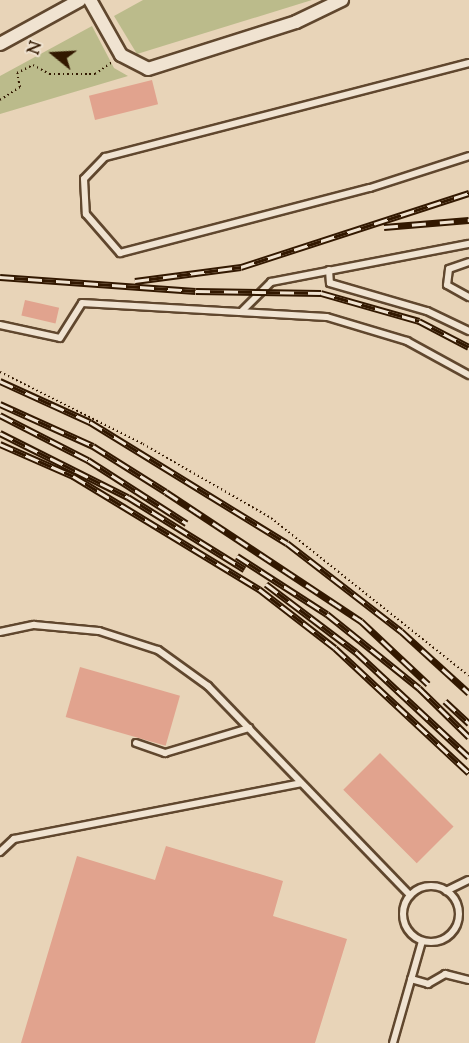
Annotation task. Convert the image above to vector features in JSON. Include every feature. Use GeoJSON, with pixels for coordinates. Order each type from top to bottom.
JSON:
{"type":"FeatureCollection","features":[{"type":"Feature","properties":{"kind":"street"},"geometry":{"type":"LineString","coordinates":[[0,44],[80,0]]}},
{"type":"Feature","properties":{"kind":"street"},"geometry":{"type":"LineString","coordinates":[[90,0],[121,56],[148,69],[296,22],[342,0]]}},
{"type":"Feature","properties":{"kind":"lane"},"geometry":{"type":"LineString","coordinates":[[469,63],[105,157],[84,179],[86,214],[120,253],[370,188],[469,156]]}},
{"type":"Feature","properties":{"kind":"lane"},"geometry":{"type":"LineString","coordinates":[[242,311],[271,282],[469,244]]}},
{"type":"Feature","properties":{"kind":"lane"},"geometry":{"type":"LineString","coordinates":[[469,262],[449,269],[447,285],[469,297]]}},
{"type":"Feature","properties":{"kind":"lane"},"geometry":{"type":"LineString","coordinates":[[329,270],[330,283],[428,310],[469,331]]}},
{"type":"Feature","properties":{"kind":"lane"},"geometry":{"type":"LineString","coordinates":[[0,326],[60,338],[82,303],[327,317],[407,341],[469,375]]}},
{"type":"Feature","properties":{"kind":"lane"},"geometry":{"type":"LineString","coordinates":[[0,632],[33,625],[99,631],[158,650],[208,686],[410,895]]}},
{"type":"Feature","properties":{"kind":"lane"},"geometry":{"type":"LineString","coordinates":[[136,743],[165,753],[249,728]]}},
{"type":"Feature","properties":{"kind":"lane"},"geometry":{"type":"LineString","coordinates":[[0,852],[14,839],[301,783]]}},
{"type":"Feature","properties":{"kind":"lane"},"geometry":{"type":"LineString","coordinates":[[446,891],[469,880]]}},
{"type":"Feature","properties":{"kind":"lane"},"geometry":{"type":"LineString","coordinates":[[428,886],[446,891],[458,908],[456,927],[442,940],[422,941],[403,921],[410,895],[428,886]]}},
{"type":"Feature","properties":{"kind":"lane"},"geometry":{"type":"LineString","coordinates":[[393,1043],[422,941]]}},
{"type":"Feature","properties":{"kind":"lane"},"geometry":{"type":"LineString","coordinates":[[411,979],[428,984],[445,974],[469,980]]}},
{"type":"Feature","properties":{"kind":"path"},"geometry":{"type":"LineString","coordinates":[[0,100],[20,87],[17,73],[33,64],[49,74],[96,74],[121,56]]}},
{"type":"Feature","properties":{"kind":"path"},"geometry":{"type":"LineString","coordinates":[[0,372],[143,444],[271,519],[469,676]]}},
{"type":"Feature","properties":{"kind":"green space"},"geometry":{"type":"Polygon","coordinates":[[[143,0],[312,0],[137,54],[114,16],[143,0]]]}},
{"type":"Feature","properties":{"kind":"green space"},"geometry":{"type":"Polygon","coordinates":[[[92,26],[114,68],[128,76],[0,114],[0,76],[92,26]]]}},
{"type":"Feature","properties":{"kind":"building"},"geometry":{"type":"Polygon","coordinates":[[[152,80],[158,104],[95,120],[89,96],[152,80]]]}},
{"type":"Feature","properties":{"kind":"building"},"geometry":{"type":"Polygon","coordinates":[[[25,300],[59,308],[56,323],[21,316],[25,300]]]}},
{"type":"Feature","properties":{"kind":"building"},"geometry":{"type":"Polygon","coordinates":[[[80,667],[180,696],[166,746],[66,717],[80,667]]]}},
{"type":"Feature","properties":{"kind":"building"},"geometry":{"type":"Polygon","coordinates":[[[380,753],[454,827],[417,863],[343,790],[380,753]]]}},
{"type":"Feature","properties":{"kind":"building"},"geometry":{"type":"Polygon","coordinates":[[[166,846],[283,881],[273,916],[347,939],[315,1043],[21,1043],[77,856],[155,880],[166,846]]]}},
{"type":"Feature","properties":{"kind":"railway"},"geometry":{"type":"LineString","coordinates":[[135,281],[241,267],[469,193]]}},
{"type":"Feature","properties":{"kind":"railway"},"geometry":{"type":"LineString","coordinates":[[384,227],[469,220]]}},
{"type":"Feature","properties":{"kind":"railway"},"geometry":{"type":"LineString","coordinates":[[0,277],[196,291],[321,293],[419,321],[469,347]]}},
{"type":"Feature","properties":{"kind":"railway"},"geometry":{"type":"LineString","coordinates":[[0,381],[90,422],[287,543],[401,631],[469,693]]}},
{"type":"Feature","properties":{"kind":"railway"},"geometry":{"type":"LineString","coordinates":[[0,404],[93,446],[166,492],[361,621],[428,684]]}},
{"type":"Feature","properties":{"kind":"railway"},"geometry":{"type":"LineString","coordinates":[[0,415],[88,460],[186,523]]}},
{"type":"Feature","properties":{"kind":"railway"},"geometry":{"type":"LineString","coordinates":[[0,433],[128,497],[244,569]]}},
{"type":"Feature","properties":{"kind":"railway"},"geometry":{"type":"LineString","coordinates":[[0,444],[73,476],[259,589],[335,648],[469,773]]}},
{"type":"Feature","properties":{"kind":"railway"},"geometry":{"type":"LineString","coordinates":[[237,556],[327,614],[419,688],[469,737]]}},
{"type":"Feature","properties":{"kind":"railway"},"geometry":{"type":"LineString","coordinates":[[266,584],[356,652],[469,757]]}},
{"type":"Feature","properties":{"kind":"railway"},"geometry":{"type":"LineString","coordinates":[[445,701],[469,723]]}}]}
